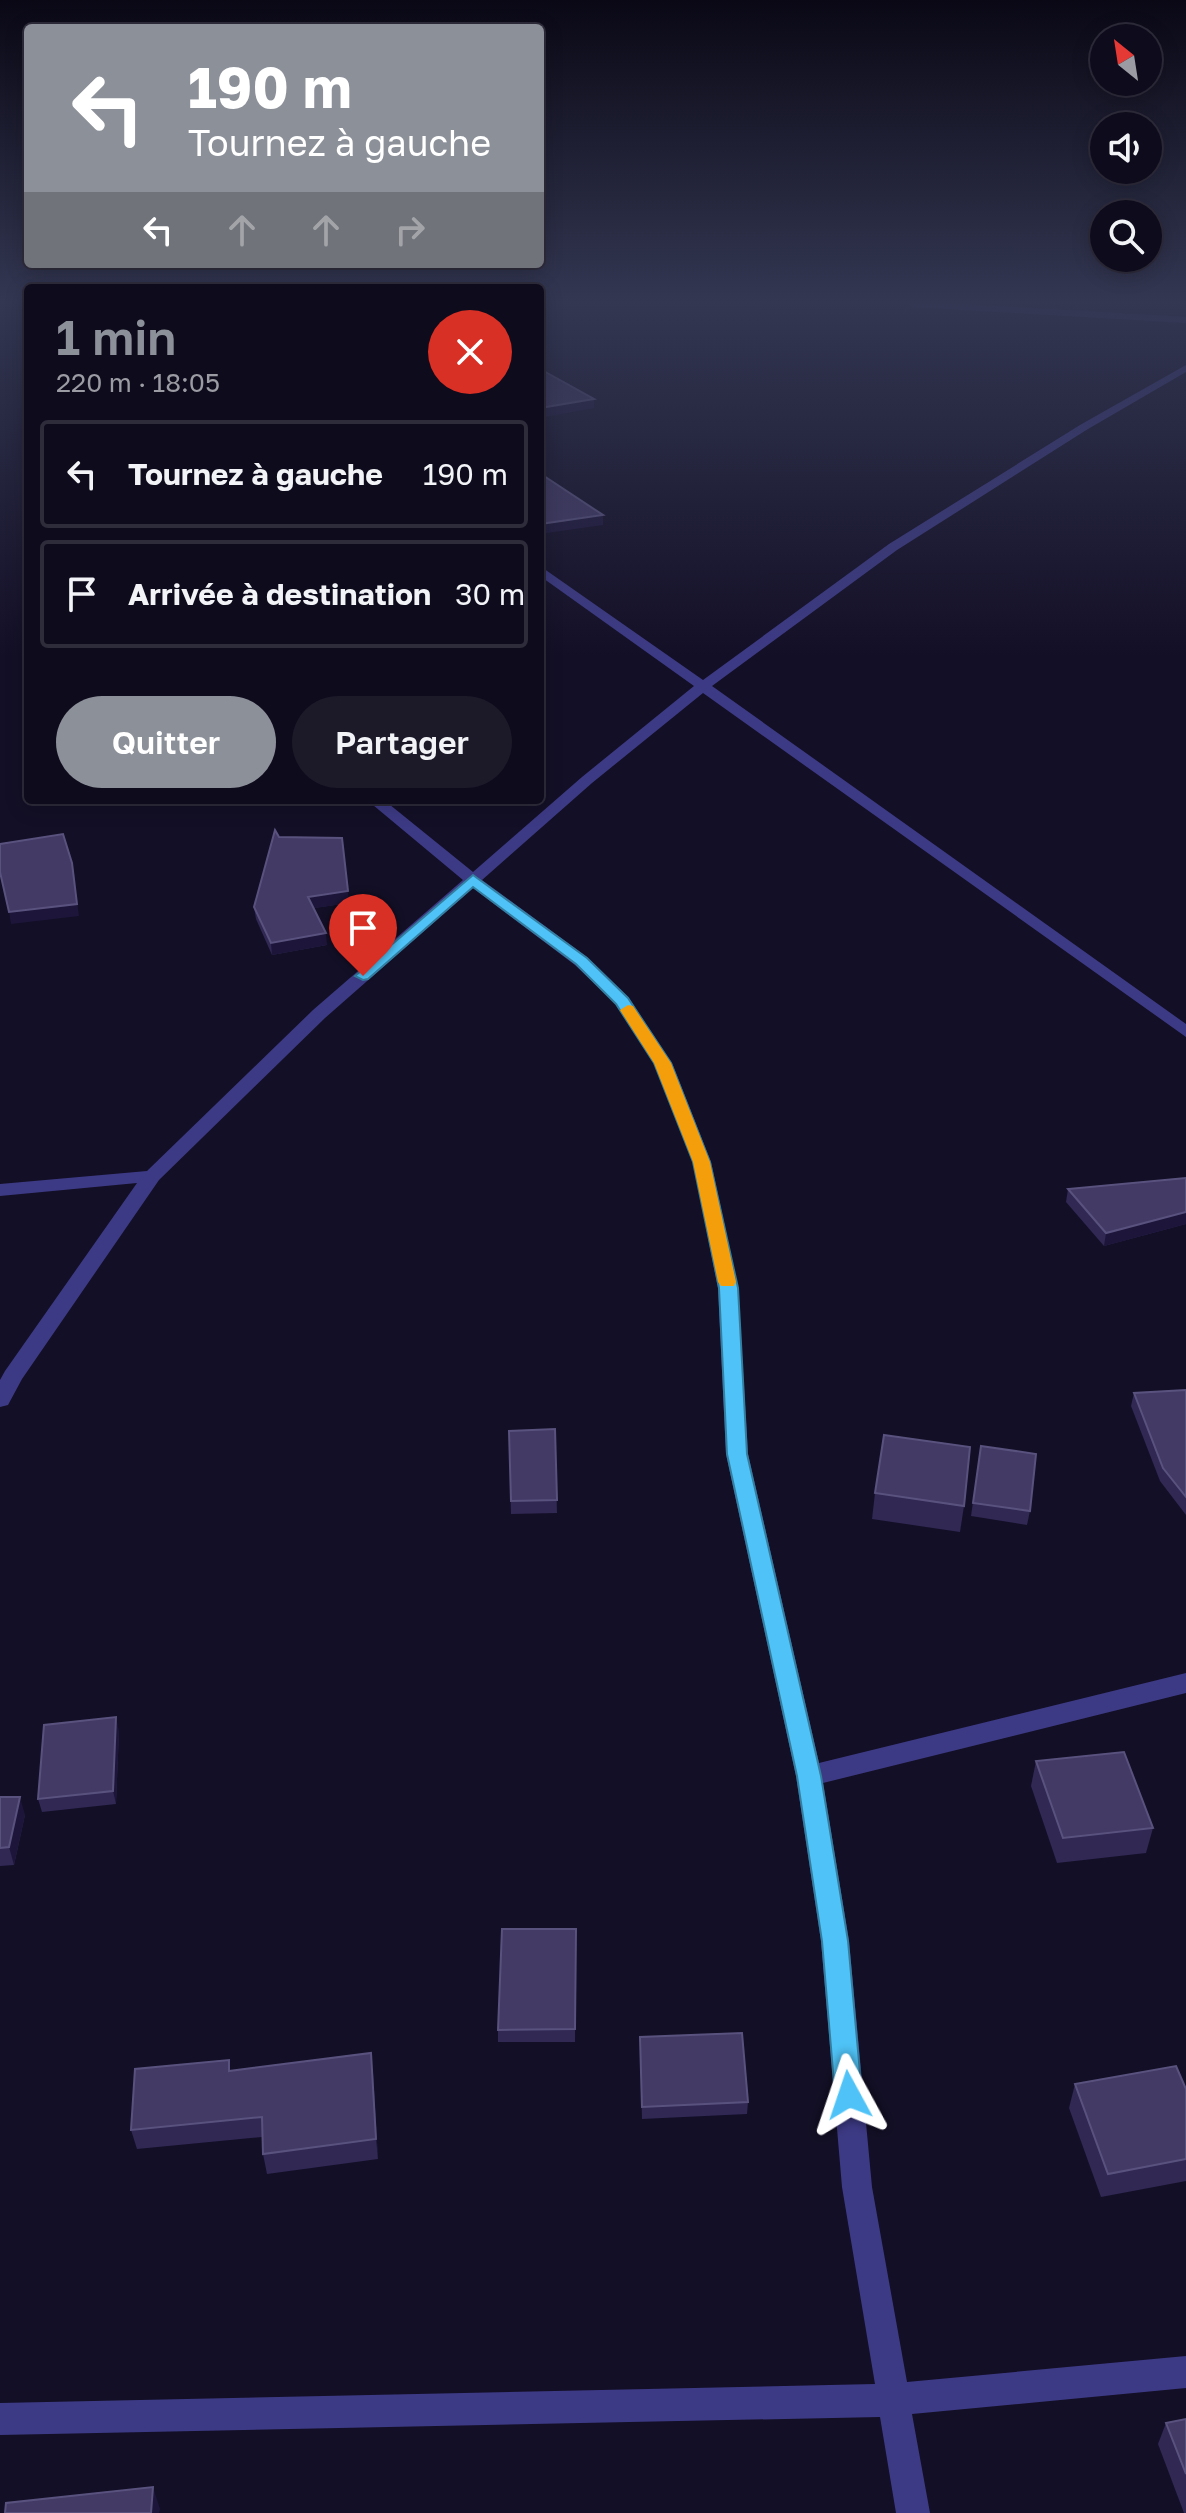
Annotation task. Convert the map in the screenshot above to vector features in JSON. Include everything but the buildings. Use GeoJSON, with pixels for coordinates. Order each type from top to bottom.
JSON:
{"type":"FeatureCollection","features":[{"type":"Feature","properties":{"kind":"street"},"geometry":{"type":"LineString","coordinates":[[0,1400],[13,1376],[152,1176],[319,1014],[587,780],[703,686],[893,547],[1094,421]]}},
{"type":"Feature","properties":{"kind":"street"},"geometry":{"type":"LineString","coordinates":[[544,573],[1186,1032]]}},
{"type":"Feature","properties":{"kind":"street"},"geometry":{"type":"LineString","coordinates":[[380,804],[473,880],[581,961],[622,1001],[663,1063],[702,1162],[728,1288],[737,1454],[809,1776],[835,1941],[857,2187],[913,2513]]}},
{"type":"Feature","properties":{"kind":"street"},"geometry":{"type":"LineString","coordinates":[[0,1190],[152,1176]]}},
{"type":"Feature","properties":{"kind":"street"},"geometry":{"type":"LineString","coordinates":[[809,1776],[1186,1683]]}},
{"type":"Feature","properties":{"kind":"street"},"geometry":{"type":"LineString","coordinates":[[0,2419],[893,2400],[1186,2372]]}},
{"type":"Feature","properties":{"kind":"slow traffic"},"geometry":{"type":"LineString","coordinates":[[628,1010],[663,1063],[702,1162],[727,1282]]}},
{"type":"Feature","properties":{"kind":"route"},"geometry":{"type":"LineString","coordinates":[[363,976],[473,880],[581,961],[622,1001],[663,1063],[702,1162],[728,1288],[737,1454],[809,1776],[835,1941],[849,2095]]}}]}
